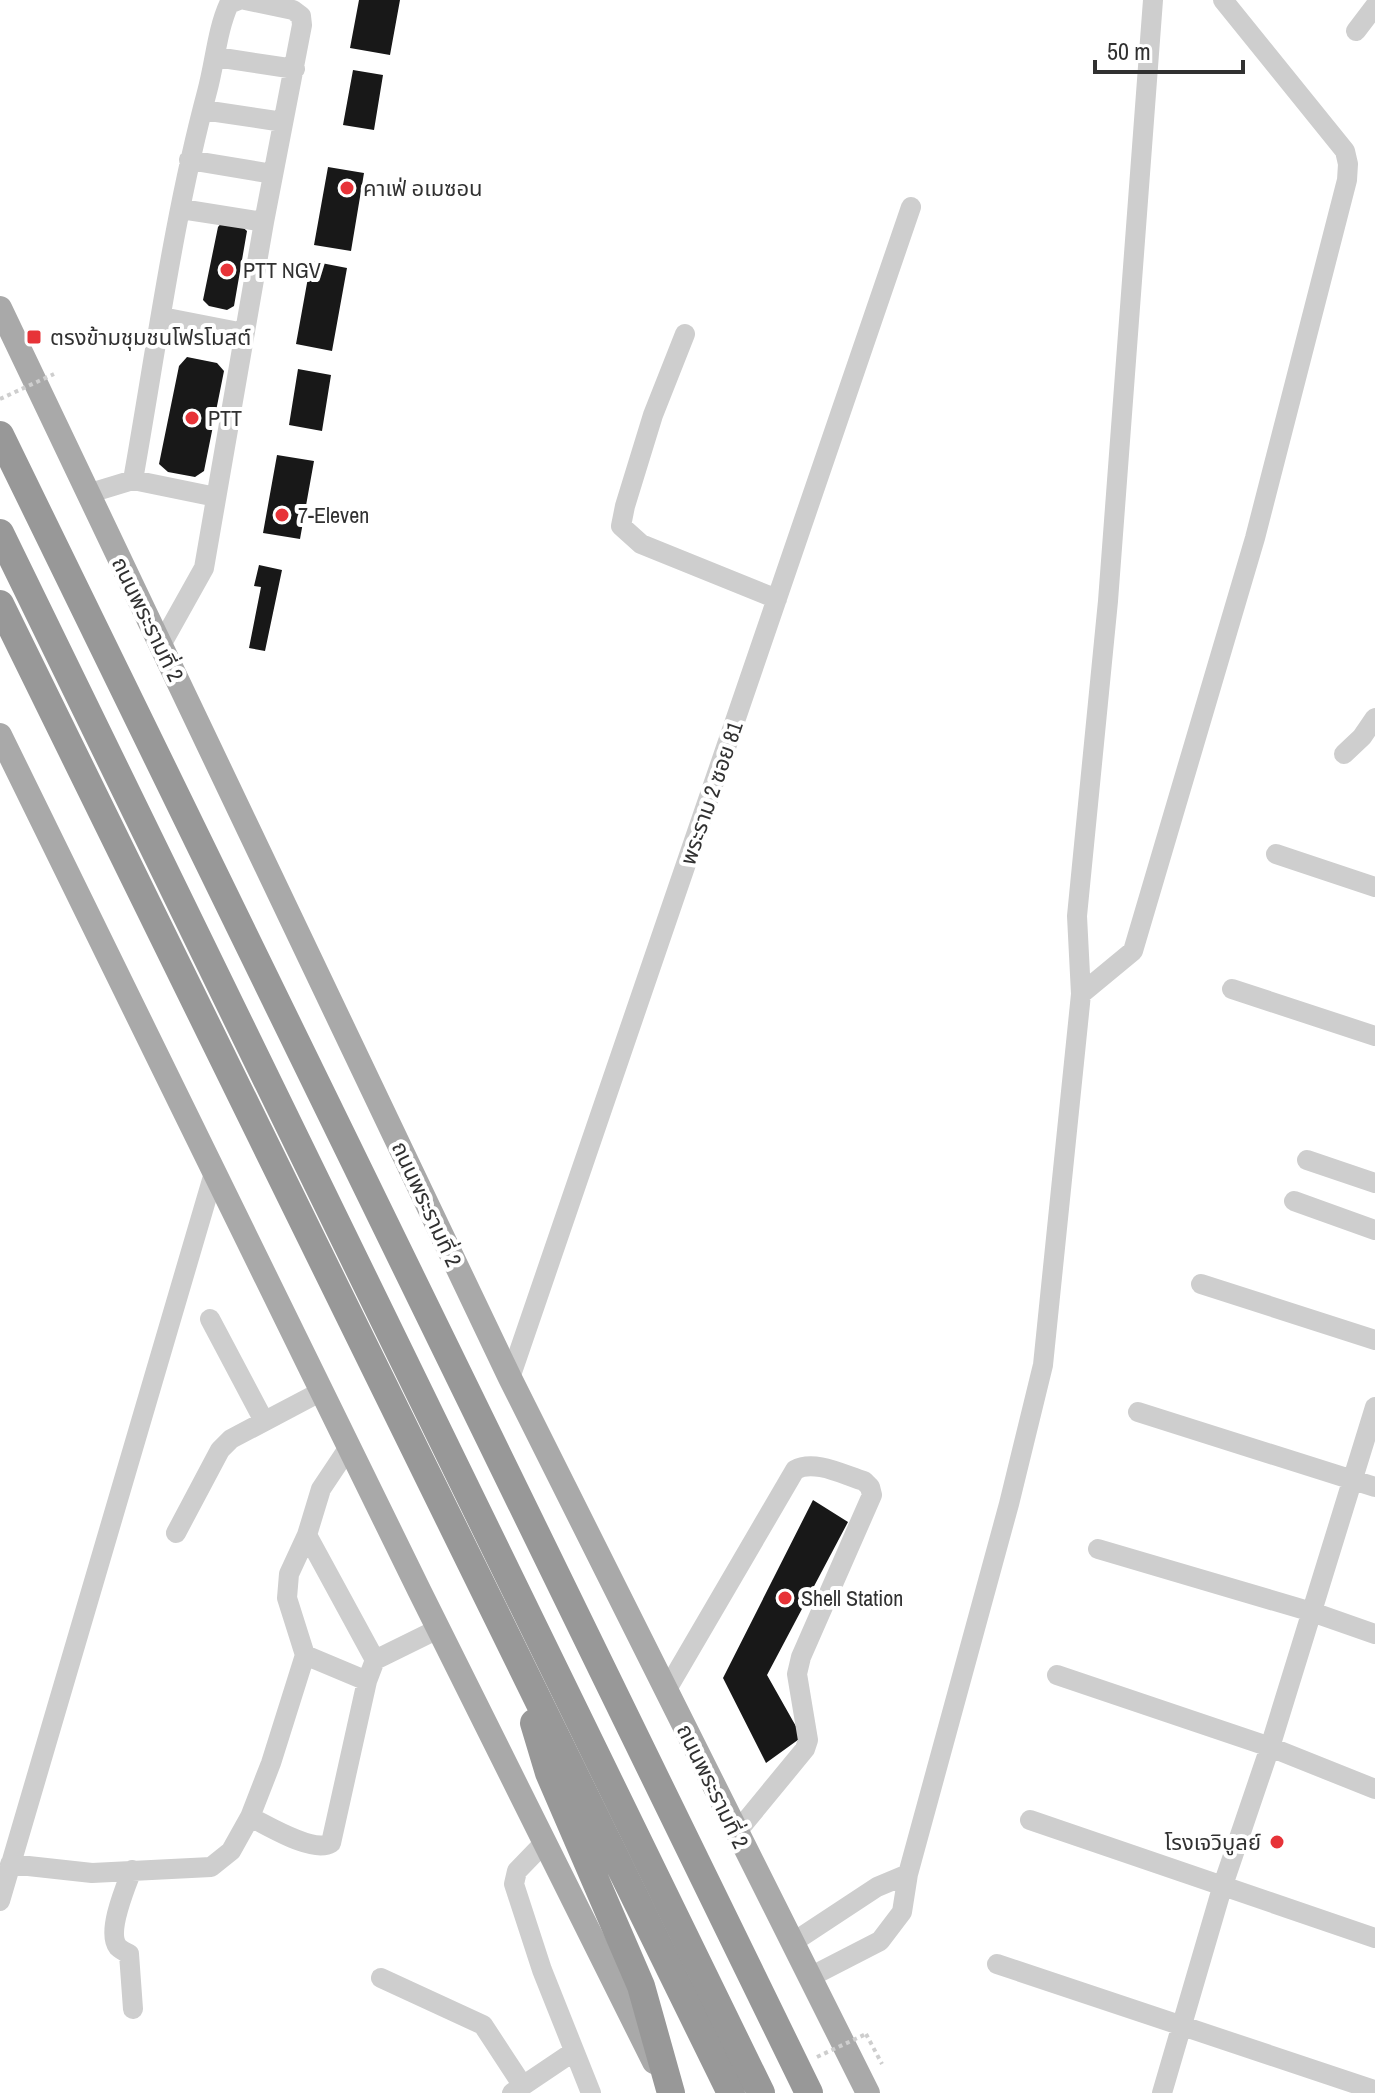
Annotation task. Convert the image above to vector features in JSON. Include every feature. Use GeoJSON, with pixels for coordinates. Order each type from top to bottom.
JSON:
{"type":"FeatureCollection","features":[{"type":"Feature","properties":{"kind":"highway"},"geometry":{"type":"LineString","coordinates":[[0,436],[808,2093]]}},
{"type":"Feature","properties":{"kind":"highway"},"geometry":{"type":"LineString","coordinates":[[0,533],[761,2093]]}},
{"type":"Feature","properties":{"kind":"highway"},"geometry":{"type":"LineString","coordinates":[[0,604],[731,2093]]}},
{"type":"Feature","properties":{"kind":"highway"},"geometry":{"type":"LineString","coordinates":[[512,1648],[549,1773],[641,1986],[670,2093]]}},
{"type":"Feature","properties":{"kind":"main road","name":"ถนนพระรามที่ 2"},"geometry":{"type":"LineString","coordinates":[[0,308],[510,1378],[868,2093]]}},
{"type":"Feature","properties":{"kind":"main road"},"geometry":{"type":"LineString","coordinates":[[0,735],[438,1629],[670,2093]]}},
{"type":"Feature","properties":{"kind":"street"},"geometry":{"type":"LineString","coordinates":[[133,480],[189,160],[224,15],[229,4],[242,0],[293,10],[301,16],[302,25],[295,69],[264,222],[204,568],[161,645]]}},
{"type":"Feature","properties":{"kind":"street"},"geometry":{"type":"LineString","coordinates":[[810,1977],[880,1941],[902,1912],[908,1874],[1009,1504],[1043,1365],[1081,994],[1077,916],[1108,601],[1153,0]]}},
{"type":"Feature","properties":{"kind":"street"},"geometry":{"type":"LineString","coordinates":[[1081,994],[1133,951],[1255,538],[1347,180],[1345,151],[1223,0]]}},
{"type":"Feature","properties":{"kind":"street"},"geometry":{"type":"LineString","coordinates":[[1356,31],[1375,6]]}},
{"type":"Feature","properties":{"kind":"street"},"geometry":{"type":"LineString","coordinates":[[216,57],[295,69]]}},
{"type":"Feature","properties":{"kind":"street"},"geometry":{"type":"LineString","coordinates":[[203,110],[283,122]]}},
{"type":"Feature","properties":{"kind":"street"},"geometry":{"type":"LineString","coordinates":[[189,160],[273,174]]}},
{"type":"Feature","properties":{"kind":"street","name":"พระราม 2 ซอย 81"},"geometry":{"type":"LineString","coordinates":[[510,1378],[911,207]]}},
{"type":"Feature","properties":{"kind":"street"},"geometry":{"type":"LineString","coordinates":[[181,209],[264,222]]}},
{"type":"Feature","properties":{"kind":"street"},"geometry":{"type":"LineString","coordinates":[[162,317],[244,333]]}},
{"type":"Feature","properties":{"kind":"street"},"geometry":{"type":"LineString","coordinates":[[685,334],[653,415],[621,526],[641,544],[777,599]]}},
{"type":"Feature","properties":{"kind":"street"},"geometry":{"type":"LineString","coordinates":[[87,494],[133,480],[216,497]]}},
{"type":"Feature","properties":{"kind":"street"},"geometry":{"type":"LineString","coordinates":[[1344,754],[1362,737],[1375,718]]}},
{"type":"Feature","properties":{"kind":"street"},"geometry":{"type":"LineString","coordinates":[[1276,854],[1375,887]]}},
{"type":"Feature","properties":{"kind":"street"},"geometry":{"type":"LineString","coordinates":[[1232,989],[1375,1036]]}},
{"type":"Feature","properties":{"kind":"street"},"geometry":{"type":"LineString","coordinates":[[1307,1160],[1375,1183]]}},
{"type":"Feature","properties":{"kind":"street"},"geometry":{"type":"LineString","coordinates":[[0,1901],[214,1173]]}},
{"type":"Feature","properties":{"kind":"street"},"geometry":{"type":"LineString","coordinates":[[1294,1201],[1375,1230]]}},
{"type":"Feature","properties":{"kind":"street"},"geometry":{"type":"LineString","coordinates":[[1201,1284],[1375,1340]]}},
{"type":"Feature","properties":{"kind":"street"},"geometry":{"type":"LineString","coordinates":[[210,1319],[264,1421]]}},
{"type":"Feature","properties":{"kind":"street"},"geometry":{"type":"LineString","coordinates":[[176,1533],[220,1450],[231,1439],[322,1391]]}},
{"type":"Feature","properties":{"kind":"street"},"geometry":{"type":"LineString","coordinates":[[1162,2093],[1222,1888],[1270,1747],[1375,1407]]}},
{"type":"Feature","properties":{"kind":"street"},"geometry":{"type":"LineString","coordinates":[[1138,1412],[1375,1487]]}},
{"type":"Feature","properties":{"kind":"street"},"geometry":{"type":"LineString","coordinates":[[10,1864],[92,1873],[211,1867],[231,1851],[250,1817],[271,1763],[305,1655],[292,1620],[287,1585],[289,1574],[307,1535],[328,1474],[349,1447]]}},
{"type":"Feature","properties":{"kind":"street"},"geometry":{"type":"LineString","coordinates":[[666,1691],[795,1470],[802,1466],[814,1466],[864,1481],[872,1495],[801,1657],[797,1674],[808,1740],[805,1749],[736,1833]]}},
{"type":"Feature","properties":{"kind":"street"},"geometry":{"type":"LineString","coordinates":[[307,1535],[375,1660]]}},
{"type":"Feature","properties":{"kind":"street"},"geometry":{"type":"LineString","coordinates":[[1098,1549],[1312,1612],[1375,1634]]}},
{"type":"Feature","properties":{"kind":"street"},"geometry":{"type":"LineString","coordinates":[[250,1817],[311,1846],[324,1847],[331,1843],[367,1681],[375,1660],[438,1629]]}},
{"type":"Feature","properties":{"kind":"street"},"geometry":{"type":"LineString","coordinates":[[305,1655],[367,1681]]}},
{"type":"Feature","properties":{"kind":"street"},"geometry":{"type":"LineString","coordinates":[[1057,1675],[1270,1747],[1375,1789]]}},
{"type":"Feature","properties":{"kind":"street"},"geometry":{"type":"LineString","coordinates":[[1030,1820],[1375,1938]]}},
{"type":"Feature","properties":{"kind":"street"},"geometry":{"type":"LineString","coordinates":[[545,1842],[517,1871],[514,1884],[542,1970],[591,2093]]}},
{"type":"Feature","properties":{"kind":"street"},"geometry":{"type":"LineString","coordinates":[[132,1870],[120,1902],[115,1939],[117,1947],[129,1954],[133,2009]]}},
{"type":"Feature","properties":{"kind":"street"},"geometry":{"type":"LineString","coordinates":[[792,1943],[877,1887],[908,1874]]}},
{"type":"Feature","properties":{"kind":"street"},"geometry":{"type":"LineString","coordinates":[[997,1964],[1371,2089]]}},
{"type":"Feature","properties":{"kind":"street"},"geometry":{"type":"LineString","coordinates":[[381,1978],[483,2025],[518,2089],[573,2052]]}},
{"type":"Feature","properties":{"kind":"path"},"geometry":{"type":"LineString","coordinates":[[0,399],[54,374]]}},
{"type":"Feature","properties":{"kind":"path"},"geometry":{"type":"LineString","coordinates":[[866,2034],[882,2064]]}},
{"type":"Feature","properties":{"kind":"building"},"geometry":{"type":"Polygon","coordinates":[[[359,0],[400,0],[390,55],[350,48],[359,0]]]}},
{"type":"Feature","properties":{"kind":"building"},"geometry":{"type":"Polygon","coordinates":[[[353,70],[383,75],[374,130],[343,125],[353,70]]]}},
{"type":"Feature","properties":{"kind":"building"},"geometry":{"type":"Polygon","coordinates":[[[328,167],[364,173],[351,251],[314,245],[328,167]]]}},
{"type":"Feature","properties":{"kind":"building"},"geometry":{"type":"Polygon","coordinates":[[[223,221],[239,224],[247,231],[234,306],[227,310],[209,306],[203,300],[218,227],[223,221]]]}},
{"type":"Feature","properties":{"kind":"building"},"geometry":{"type":"Polygon","coordinates":[[[311,261],[347,268],[332,351],[296,344],[311,261]]]}},
{"type":"Feature","properties":{"kind":"building","name":"PTT"},"geometry":{"type":"Polygon","coordinates":[[[187,357],[217,363],[224,371],[204,471],[195,477],[168,472],[159,464],[179,366],[187,357]]]}},
{"type":"Feature","properties":{"kind":"building"},"geometry":{"type":"Polygon","coordinates":[[[298,369],[331,375],[322,431],[289,425],[298,369]]]}},
{"type":"Feature","properties":{"kind":"building"},"geometry":{"type":"Polygon","coordinates":[[[277,455],[314,461],[300,539],[263,533],[277,455]]]}},
{"type":"Feature","properties":{"kind":"building"},"geometry":{"type":"Polygon","coordinates":[[[259,565],[282,570],[265,651],[249,648],[261,587],[254,586],[259,565]]]}},
{"type":"Feature","properties":{"kind":"building","name":"Shell Station"},"geometry":{"type":"Polygon","coordinates":[[[813,1500],[848,1522],[767,1675],[802,1737],[766,1763],[723,1678],[813,1500]]]}},
{"type":"Feature","properties":{"kind":"place","name":"คาเฟ่ อเมซอน"},"geometry":{"type":"Point","coordinates":[347,188]}},
{"type":"Feature","properties":{"kind":"place","name":"PTT NGV"},"geometry":{"type":"Point","coordinates":[227,270]}},
{"type":"Feature","properties":{"kind":"place","name":"ตรงข้ามชุมชนโฟรโมสต์"},"geometry":{"type":"Point","coordinates":[34,337]}},
{"type":"Feature","properties":{"kind":"place","name":"PTT"},"geometry":{"type":"Point","coordinates":[192,418]}},
{"type":"Feature","properties":{"kind":"place","name":"7-Eleven"},"geometry":{"type":"Point","coordinates":[282,515]}},
{"type":"Feature","properties":{"kind":"place","name":"Shell Station"},"geometry":{"type":"Point","coordinates":[785,1598]}},
{"type":"Feature","properties":{"kind":"place","name":"โรงเจวิบูลย์"},"geometry":{"type":"Point","coordinates":[1277,1842]}}]}
